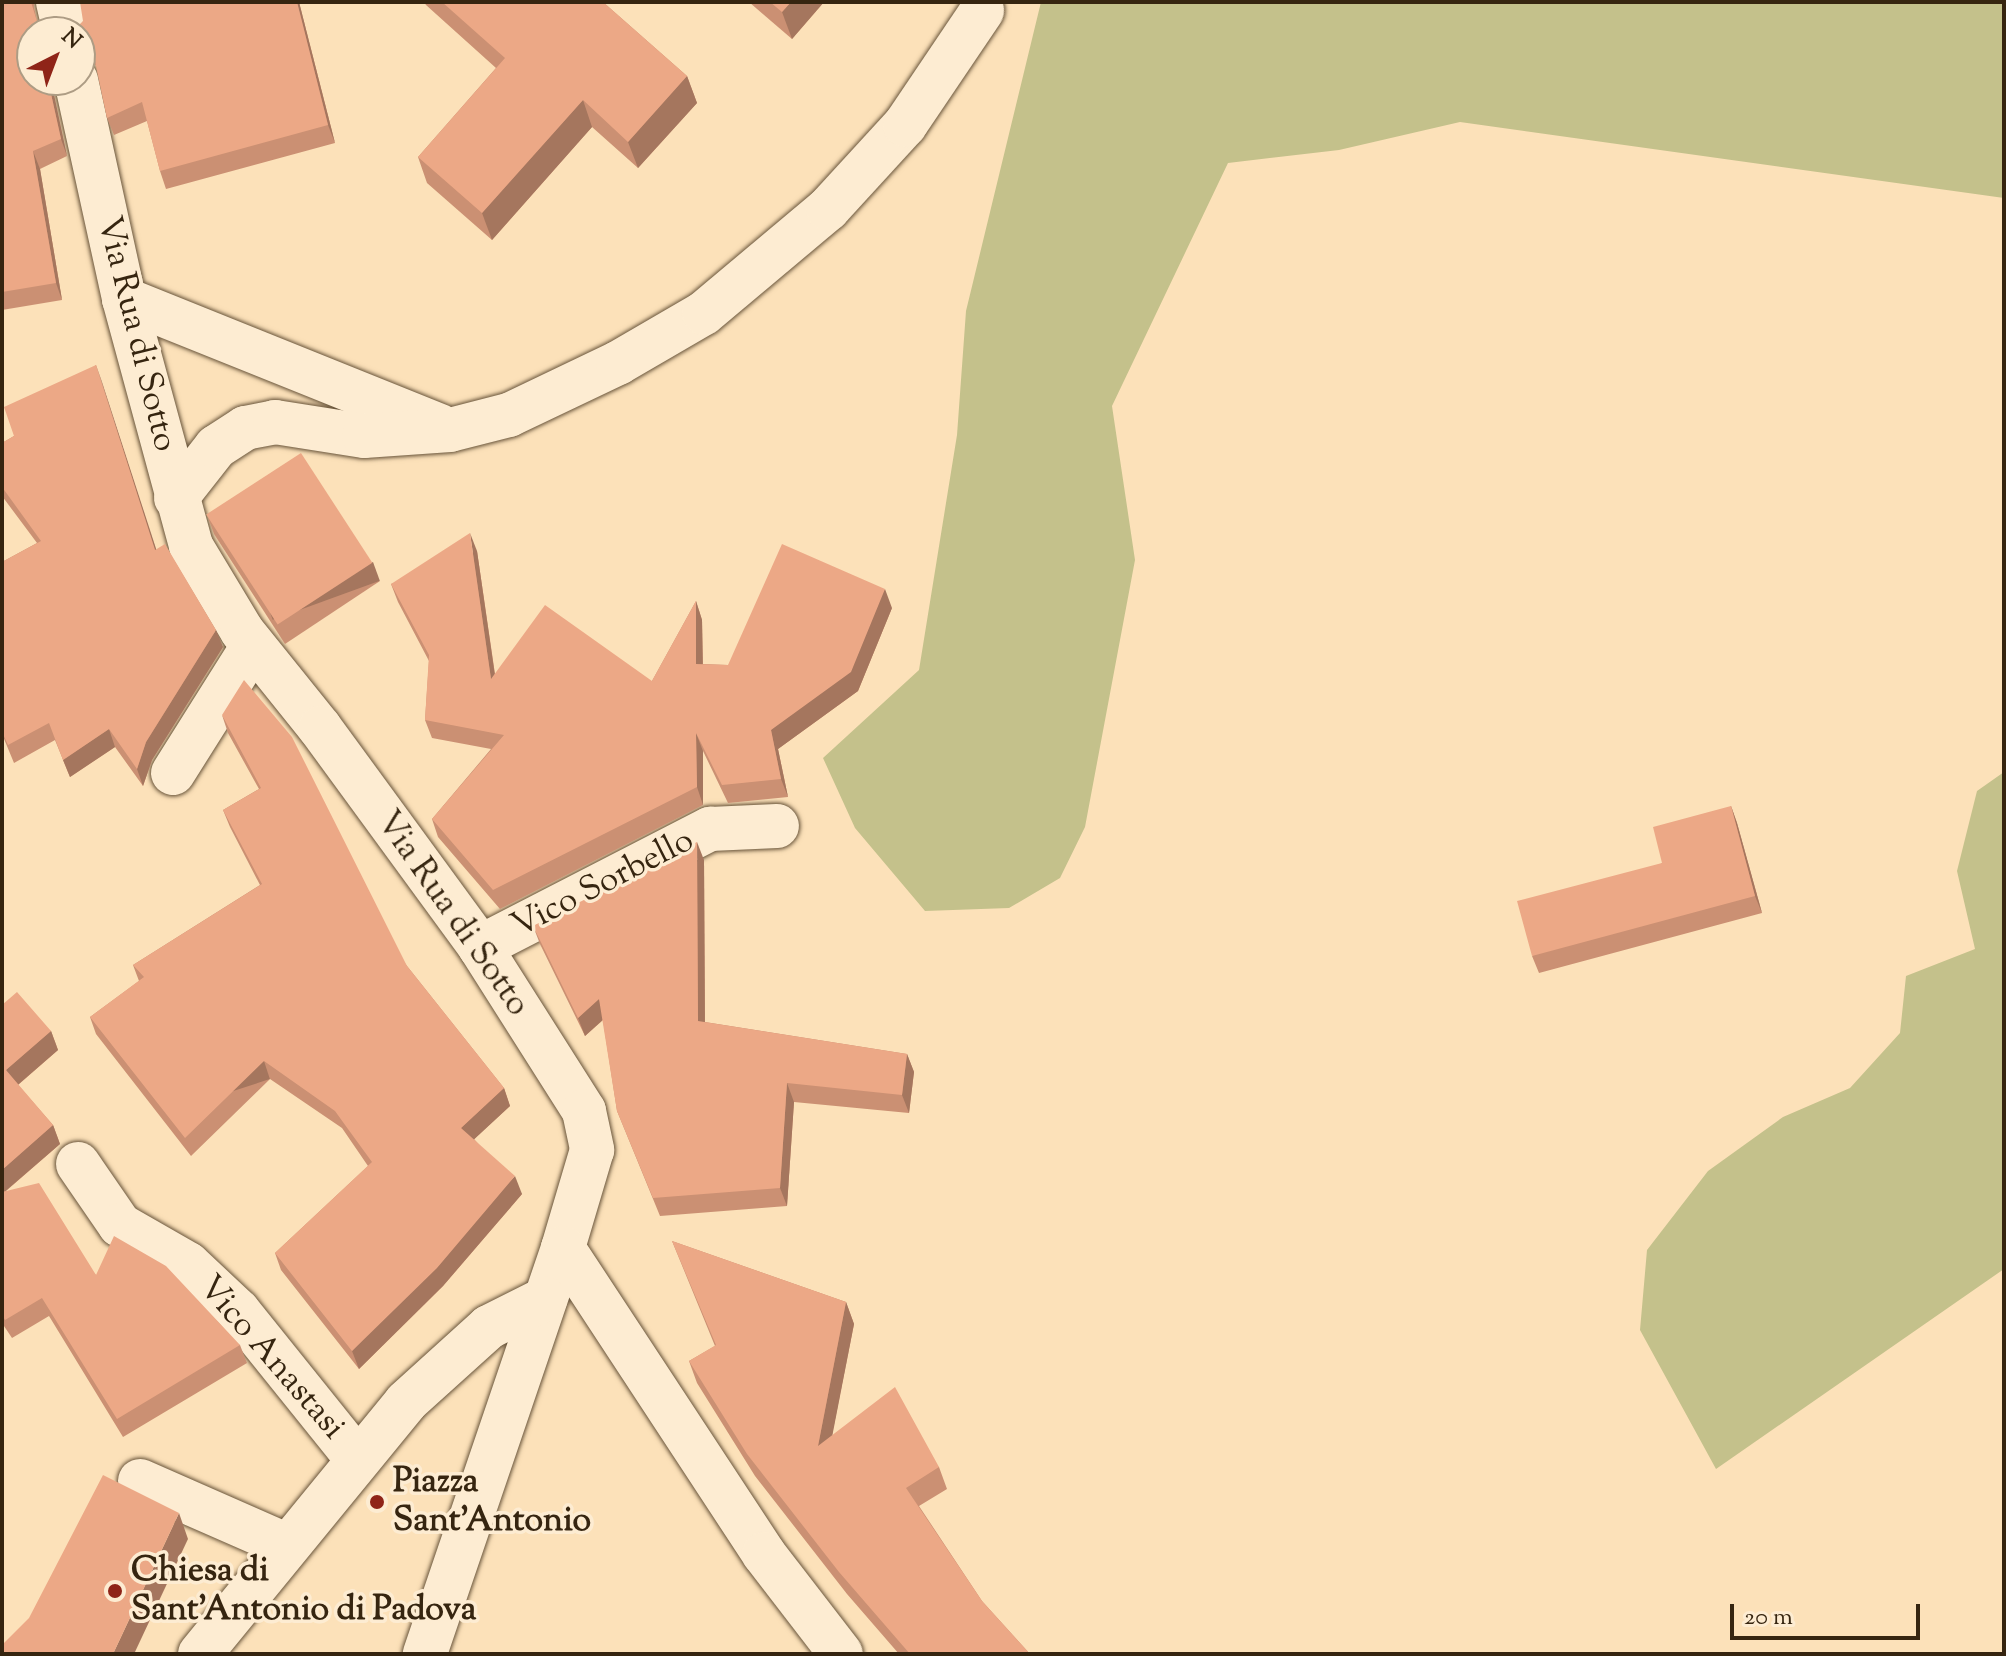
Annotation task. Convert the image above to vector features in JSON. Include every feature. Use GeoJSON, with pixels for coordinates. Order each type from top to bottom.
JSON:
{"type":"FeatureCollection","features":[{"type":"Feature","properties":{"kind":"street"},"geometry":{"type":"LineString","coordinates":[[176,498],[216,447],[245,428],[275,422],[364,436],[450,430],[509,415],[618,363],[704,313],[828,209],[905,125],[982,11]]}},
{"type":"Feature","properties":{"kind":"street","name":"Via Rua di Sotto"},"geometry":{"type":"LineString","coordinates":[[80,96],[124,299],[191,546],[253,646],[320,728],[480,947],[584,1111],[592,1150],[563,1248],[425,1654]]}},
{"type":"Feature","properties":{"kind":"street"},"geometry":{"type":"LineString","coordinates":[[124,299],[450,430]]}},
{"type":"Feature","properties":{"kind":"street"},"geometry":{"type":"LineString","coordinates":[[173,773],[253,646]]}},
{"type":"Feature","properties":{"kind":"street","name":"Vico Sorbello"},"geometry":{"type":"LineString","coordinates":[[480,947],[710,829],[777,826]]}},
{"type":"Feature","properties":{"kind":"street","name":"Vico Anastasi"},"geometry":{"type":"LineString","coordinates":[[78,1164],[120,1225],[188,1264],[238,1311],[358,1460]]}},
{"type":"Feature","properties":{"kind":"street"},"geometry":{"type":"LineString","coordinates":[[563,1248],[764,1554],[841,1654]]}},
{"type":"Feature","properties":{"kind":"street"},"geometry":{"type":"LineString","coordinates":[[200,1654],[286,1545],[406,1402],[489,1327],[545,1299]]}},
{"type":"Feature","properties":{"kind":"street"},"geometry":{"type":"LineString","coordinates":[[140,1481],[286,1545]]}},
{"type":"Feature","properties":{"kind":"shaded area"},"geometry":{"type":"Polygon","coordinates":[[[1041,2],[2004,2],[2004,198],[1460,122],[1339,150],[1228,163],[1112,406],[1135,560],[1085,827],[1060,878],[1009,908],[925,911],[855,828],[823,758],[919,670],[957,435],[966,311],[1041,2]]]}},
{"type":"Feature","properties":{"kind":"shaded area"},"geometry":{"type":"Polygon","coordinates":[[[2004,772],[2004,1269],[1716,1469],[1640,1330],[1647,1250],[1708,1171],[1783,1117],[1850,1088],[1900,1033],[1906,976],[1975,949],[1957,871],[1977,791],[2004,772]]]}},
{"type":"Feature","properties":{"kind":"building"},"geometry":{"type":"Polygon","coordinates":[[[2,2],[31,2],[35,16],[16,16],[16,96],[52,96],[61,139],[33,151],[56,283],[2,292],[2,2]]]}},
{"type":"Feature","properties":{"kind":"building"},"geometry":{"type":"Polygon","coordinates":[[[80,2],[297,2],[328,125],[160,171],[142,102],[107,118],[96,66],[96,16],[82,16],[80,2]]]}},
{"type":"Feature","properties":{"kind":"building"},"geometry":{"type":"Polygon","coordinates":[[[442,2],[603,2],[687,76],[628,142],[583,100],[482,213],[418,157],[505,58],[442,2]]]}},
{"type":"Feature","properties":{"kind":"building"},"geometry":{"type":"Polygon","coordinates":[[[770,2],[791,2],[782,12],[770,2]]]}},
{"type":"Feature","properties":{"kind":"building"},"geometry":{"type":"Polygon","coordinates":[[[96,365],[155,550],[165,544],[216,630],[146,742],[137,769],[109,729],[63,760],[49,723],[8,745],[2,732],[2,562],[41,541],[2,487],[2,443],[14,436],[4,407],[96,365]]]}},
{"type":"Feature","properties":{"kind":"building"},"geometry":{"type":"Polygon","coordinates":[[[301,453],[372,563],[278,624],[206,515],[301,453]]]}},
{"type":"Feature","properties":{"kind":"building"},"geometry":{"type":"Polygon","coordinates":[[[470,533],[491,679],[545,605],[652,681],[696,601],[696,664],[728,665],[782,544],[885,589],[851,672],[771,730],[781,779],[722,785],[696,733],[697,787],[493,890],[432,819],[504,735],[425,720],[429,655],[391,584],[470,533]]]}},
{"type":"Feature","properties":{"kind":"building"},"geometry":{"type":"Polygon","coordinates":[[[244,680],[292,737],[407,966],[504,1088],[461,1128],[515,1176],[437,1268],[352,1351],[275,1253],[372,1162],[335,1111],[264,1061],[185,1138],[90,1017],[144,977],[133,965],[262,884],[223,810],[261,788],[222,715],[244,680]]]}},
{"type":"Feature","properties":{"kind":"building"},"geometry":{"type":"Polygon","coordinates":[[[1731,806],[1755,896],[1532,956],[1517,901],[1662,863],[1653,827],[1731,806]]]}},
{"type":"Feature","properties":{"kind":"building"},"geometry":{"type":"Polygon","coordinates":[[[697,842],[698,1021],[907,1054],[902,1095],[787,1083],[780,1188],[653,1198],[617,1111],[599,999],[578,1018],[533,926],[697,842]]]}},
{"type":"Feature","properties":{"kind":"building"},"geometry":{"type":"Polygon","coordinates":[[[17,992],[51,1031],[6,1070],[53,1125],[2,1170],[2,1005],[17,992]]]}},
{"type":"Feature","properties":{"kind":"building"},"geometry":{"type":"Polygon","coordinates":[[[39,1183],[96,1275],[114,1236],[166,1266],[240,1345],[117,1419],[42,1298],[5,1320],[2,1315],[2,1192],[39,1183]]]}},
{"type":"Feature","properties":{"kind":"building"},"geometry":{"type":"Polygon","coordinates":[[[672,1241],[846,1302],[818,1446],[895,1387],[939,1467],[906,1488],[982,1601],[1030,1654],[910,1654],[839,1572],[747,1454],[689,1361],[716,1345],[672,1241]]]}},
{"type":"Feature","properties":{"kind":"building","name":"Chiesa di Sant'Antonio di Padova"},"geometry":{"type":"Polygon","coordinates":[[[103,1475],[179,1513],[113,1654],[2,1654],[2,1645],[29,1618],[103,1475]]]}},
{"type":"Feature","properties":{"kind":"place","name":"Piazza Sant'Antonio"},"geometry":{"type":"Point","coordinates":[377,1502]}},
{"type":"Feature","properties":{"kind":"place","name":"Chiesa di Sant'Antonio di Padova"},"geometry":{"type":"Point","coordinates":[115,1591]}}]}
